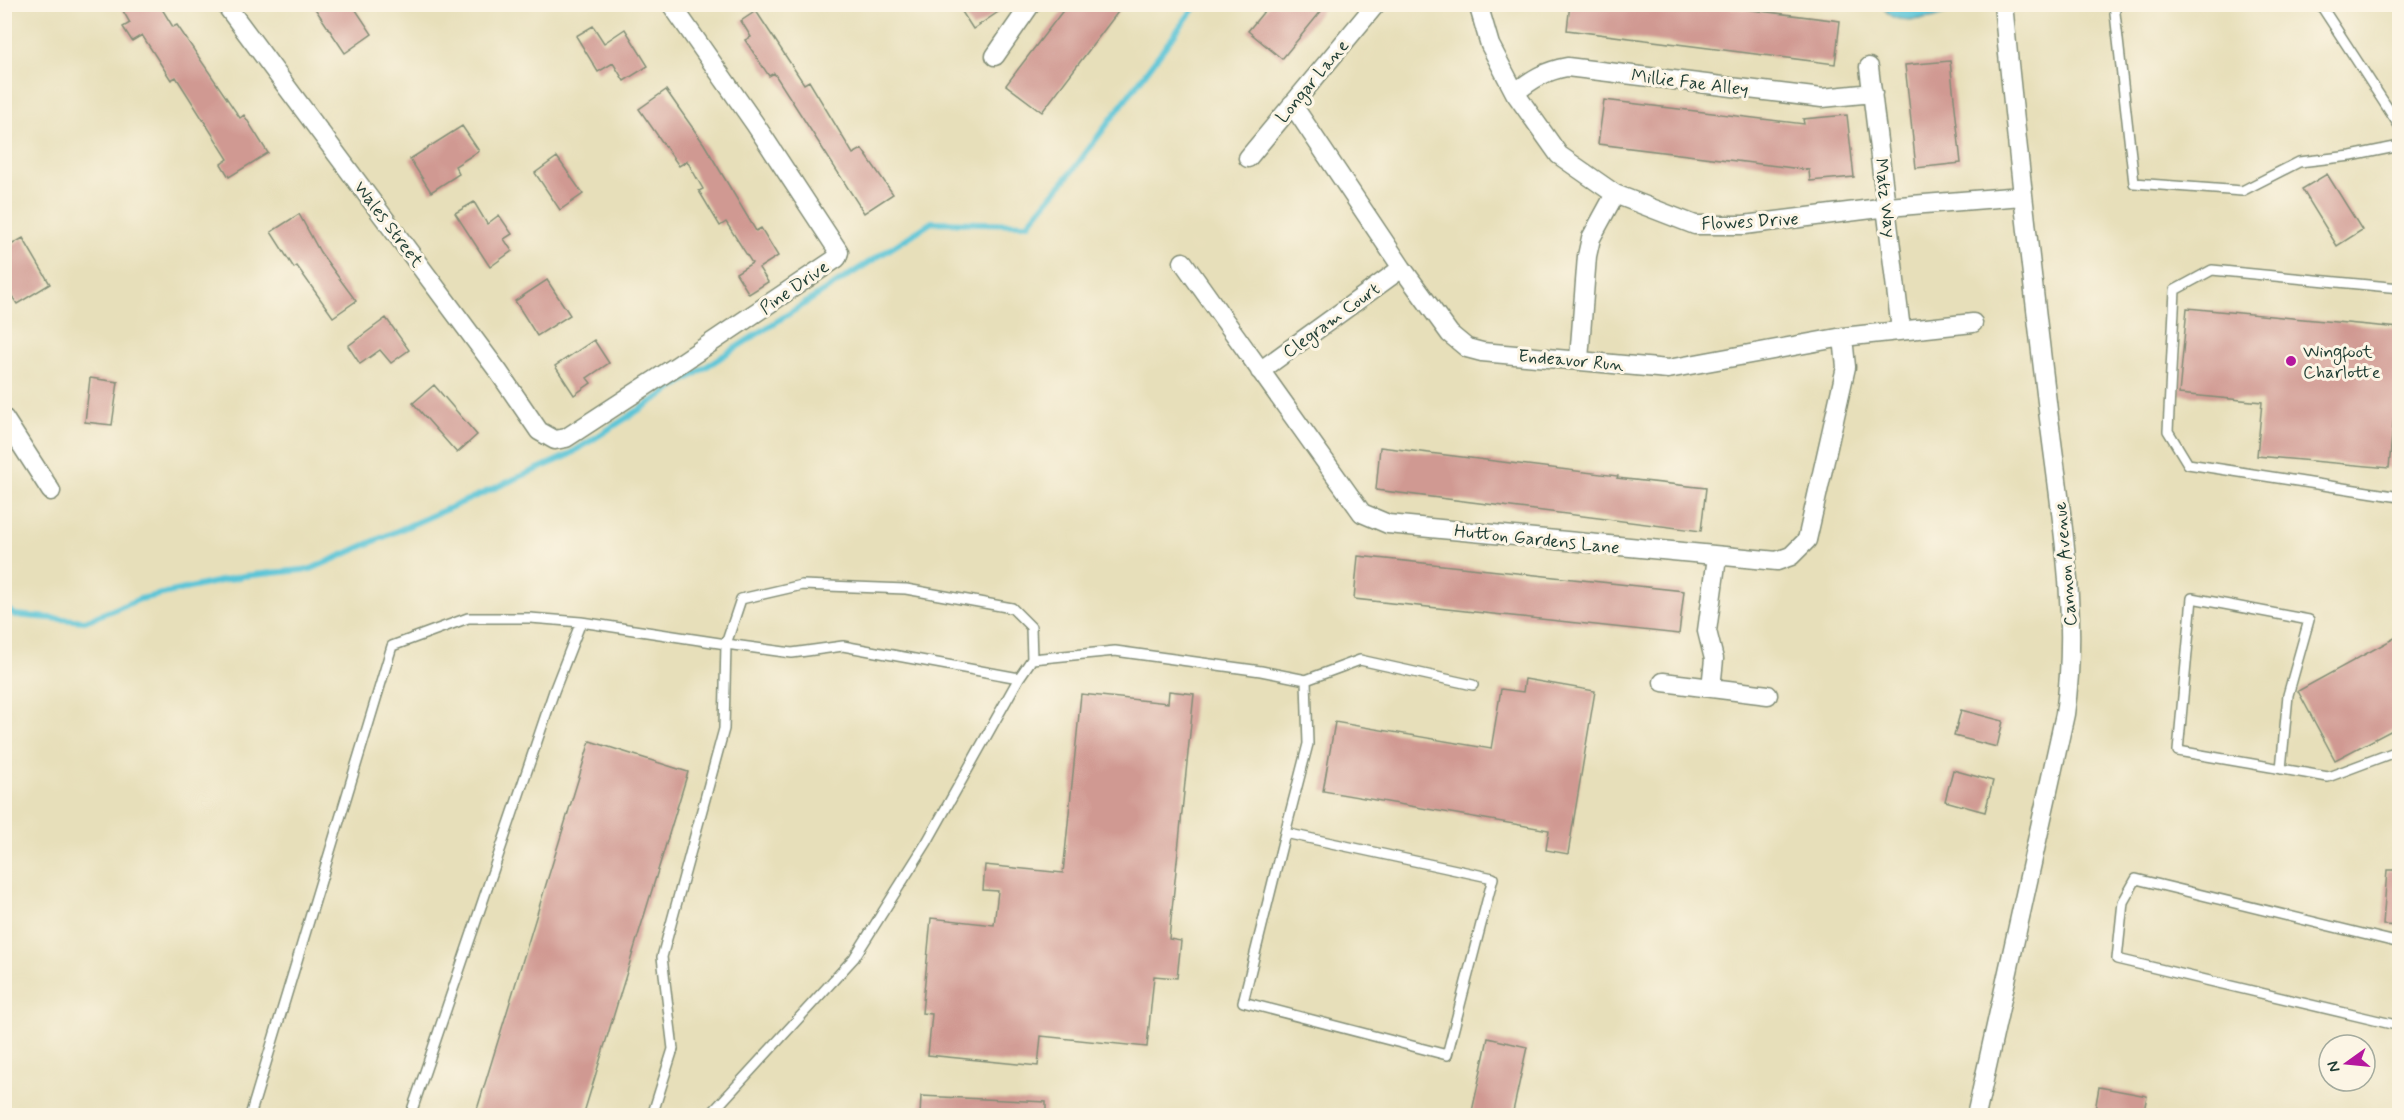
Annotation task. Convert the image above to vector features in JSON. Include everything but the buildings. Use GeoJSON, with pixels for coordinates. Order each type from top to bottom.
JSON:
{"type":"FeatureCollection","features":[{"type":"Feature","properties":{"kind":"street","name":"Wales Street"},"geometry":{"type":"LineString","coordinates":[[225,4],[498,371],[539,431],[555,440]]}},
{"type":"Feature","properties":{"kind":"street","name":"Pine Drive"},"geometry":{"type":"LineString","coordinates":[[555,440],[566,438],[688,359],[837,258],[839,252],[755,124],[671,4]]}},
{"type":"Feature","properties":{"kind":"street"},"geometry":{"type":"LineString","coordinates":[[995,56],[1031,4]]}},
{"type":"Feature","properties":{"kind":"street","name":"Longar Lane"},"geometry":{"type":"LineString","coordinates":[[1248,158],[1376,4]]}},
{"type":"Feature","properties":{"kind":"street","name":"Flowes Drive"},"geometry":{"type":"LineString","coordinates":[[1478,4],[1490,45],[1515,93],[1559,155],[1615,194],[1695,225],[1744,225],[1888,207],[2022,196]]}},
{"type":"Feature","properties":{"kind":"street","name":"Cannon Avenue"},"geometry":{"type":"LineString","coordinates":[[1976,1116],[2065,714],[2071,671],[2070,594],[2022,196],[2003,4]]}},
{"type":"Feature","properties":{"kind":"street","name":"Matz Way"},"geometry":{"type":"LineString","coordinates":[[1869,66],[1888,207],[1901,330]]}},
{"type":"Feature","properties":{"kind":"street","name":"Millie Fae Alley"},"geometry":{"type":"LineString","coordinates":[[1515,93],[1532,79],[1549,70],[1567,67],[1822,98],[1873,93]]}},
{"type":"Feature","properties":{"kind":"street","name":"Endeavor Run"},"geometry":{"type":"LineString","coordinates":[[1292,104],[1402,268],[1450,334],[1467,348],[1482,352],[1579,359],[1668,369],[1843,337],[1973,323]]}},
{"type":"Feature","properties":{"kind":"street"},"geometry":{"type":"LineString","coordinates":[[1579,359],[1587,256],[1591,238],[1615,194]]}},
{"type":"Feature","properties":{"kind":"street","name":"Hutton Gardens Lane"},"geometry":{"type":"LineString","coordinates":[[1183,262],[1362,513],[1388,524],[1717,557],[1777,561],[1791,556],[1807,540],[1846,367],[1843,337]]}},
{"type":"Feature","properties":{"kind":"street","name":"Clegram Court"},"geometry":{"type":"LineString","coordinates":[[1260,371],[1402,268]]}},
{"type":"Feature","properties":{"kind":"street"},"geometry":{"type":"LineString","coordinates":[[4,418],[51,491]]}},
{"type":"Feature","properties":{"kind":"street"},"geometry":{"type":"LineString","coordinates":[[1711,688],[1714,659],[1707,631],[1717,557]]}},
{"type":"Feature","properties":{"kind":"street"},"geometry":{"type":"LineString","coordinates":[[1663,682],[1768,694]]}},
{"type":"Feature","properties":{"kind":"lane"},"geometry":{"type":"LineString","coordinates":[[2114,4],[2134,183],[2242,191],[2299,162],[2351,156],[2400,146]]}},
{"type":"Feature","properties":{"kind":"lane"},"geometry":{"type":"LineString","coordinates":[[2320,4],[2400,127]]}},
{"type":"Feature","properties":{"kind":"lane"},"geometry":{"type":"LineString","coordinates":[[2400,288],[2212,270],[2175,290],[2168,431],[2187,464],[2400,497]]}},
{"type":"Feature","properties":{"kind":"lane"},"geometry":{"type":"LineString","coordinates":[[652,1116],[673,1048],[662,957],[724,729],[726,644],[741,599],[802,585],[906,589],[1012,608],[1031,627],[1032,659],[1019,678],[927,842],[854,958],[709,1116]]}},
{"type":"Feature","properties":{"kind":"lane"},"geometry":{"type":"LineString","coordinates":[[2281,769],[2288,695],[2308,620],[2192,598],[2178,751],[2281,769],[2328,777],[2400,750]]}},
{"type":"Feature","properties":{"kind":"lane"},"geometry":{"type":"LineString","coordinates":[[250,1116],[392,646],[468,618],[530,618],[581,622],[792,653],[843,646],[1019,678]]}},
{"type":"Feature","properties":{"kind":"lane"},"geometry":{"type":"LineString","coordinates":[[410,1116],[554,691],[581,622]]}},
{"type":"Feature","properties":{"kind":"lane"},"geometry":{"type":"LineString","coordinates":[[1032,659],[1115,651],[1261,671],[1306,680],[1360,660],[1473,685]]}},
{"type":"Feature","properties":{"kind":"lane"},"geometry":{"type":"LineString","coordinates":[[1285,833],[1493,878],[1446,1055],[1243,1002],[1285,833],[1308,744],[1306,680]]}},
{"type":"Feature","properties":{"kind":"lane"},"geometry":{"type":"LineString","coordinates":[[2400,943],[2136,879],[2123,902],[2117,959],[2400,1026]]}},
{"type":"Feature","properties":{"kind":"water"},"geometry":{"type":"Polygon","coordinates":[[[1881,5],[1946,5],[1948,12],[1929,18],[1911,20],[1891,16],[1881,5]]]}},
{"type":"Feature","properties":{"kind":"waterway"},"geometry":{"type":"LineString","coordinates":[[4,605],[15,615],[85,621],[140,599],[243,576],[311,569],[567,456],[932,222],[1028,224],[1073,170],[1197,4]]}},
{"type":"Feature","properties":{"kind":"place","name":"Wingfoot Charlotte"},"geometry":{"type":"Point","coordinates":[2291,361]}}]}
